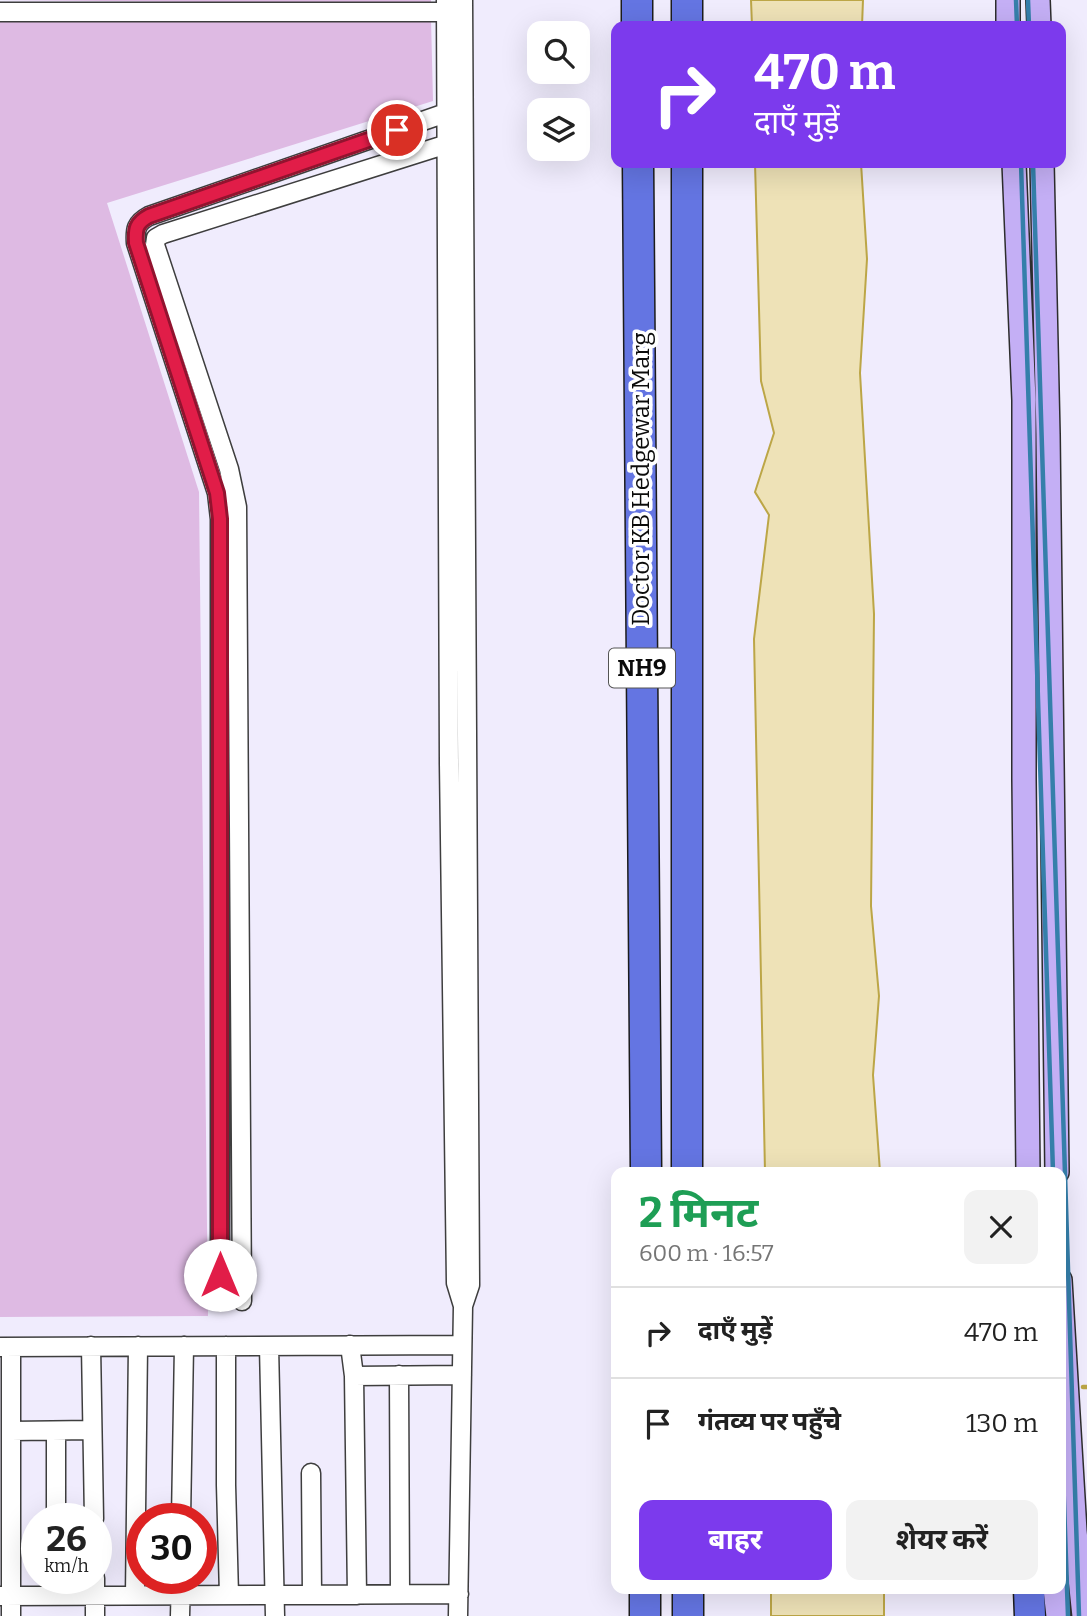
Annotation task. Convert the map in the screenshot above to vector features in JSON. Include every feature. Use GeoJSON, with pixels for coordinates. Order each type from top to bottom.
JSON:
{"type":"FeatureCollection","features":[{"type":"Feature","properties":{"kind":"highway"},"geometry":{"type":"LineString","coordinates":[[637,0],[637,21]]}},
{"type":"Feature","properties":{"kind":"highway"},"geometry":{"type":"LineString","coordinates":[[687,0],[687,21]]}},
{"type":"Feature","properties":{"kind":"highway","name":"Doctor KB Hedgewar Marg"},"geometry":{"type":"LineString","coordinates":[[638,168],[646,1167]]}},
{"type":"Feature","properties":{"kind":"highway","name":"Doctor KB Hedgewar Marg"},"geometry":{"type":"LineString","coordinates":[[687,168],[687,1167]]}},
{"type":"Feature","properties":{"kind":"highway"},"geometry":{"type":"LineString","coordinates":[[645,1594],[645,1616]]}},
{"type":"Feature","properties":{"kind":"highway"},"geometry":{"type":"LineString","coordinates":[[688,1594],[688,1616]]}},
{"type":"Feature","properties":{"kind":"main road"},"geometry":{"type":"LineString","coordinates":[[1008,0],[1008,21]]}},
{"type":"Feature","properties":{"kind":"main road"},"geometry":{"type":"LineString","coordinates":[[1038,0],[1039,21]]}},
{"type":"Feature","properties":{"kind":"main road"},"geometry":{"type":"LineString","coordinates":[[1014,168],[1024,400],[1028,1167]]}},
{"type":"Feature","properties":{"kind":"main road"},"geometry":{"type":"LineString","coordinates":[[1042,168],[1057,1167]]}},
{"type":"Feature","properties":{"kind":"main road"},"geometry":{"type":"LineString","coordinates":[[1066,1411],[1079,1446],[1087,1450]]}},
{"type":"Feature","properties":{"kind":"main road"},"geometry":{"type":"LineString","coordinates":[[1066,1420],[1075,1531],[1083,1560],[1084,1616]]}},
{"type":"Feature","properties":{"kind":"main road"},"geometry":{"type":"LineString","coordinates":[[1075,1531],[1087,1509]]}},
{"type":"Feature","properties":{"kind":"main road"},"geometry":{"type":"LineString","coordinates":[[1036,1597],[1058,1616]]}},
{"type":"Feature","properties":{"kind":"street"},"geometry":{"type":"LineString","coordinates":[[458,1616],[463,1306],[470,1285],[455,141],[463,0]]}},
{"type":"Feature","properties":{"kind":"street"},"geometry":{"type":"LineString","coordinates":[[0,12],[446,6],[455,110]]}},
{"type":"Feature","properties":{"kind":"street"},"geometry":{"type":"LineString","coordinates":[[220,1301],[220,519],[214,482],[136,243],[135,230],[140,221],[149,216],[455,110]]}},
{"type":"Feature","properties":{"kind":"street"},"geometry":{"type":"LineString","coordinates":[[242,1301],[237,507],[229,469],[155,245],[156,238],[455,141]]}},
{"type":"Feature","properties":{"kind":"street"},"geometry":{"type":"LineString","coordinates":[[350,1345],[354,1376],[357,1595]]}},
{"type":"Feature","properties":{"kind":"street"},"geometry":{"type":"LineString","coordinates":[[11,1616],[5,1595],[11,1431],[6,1347],[462,1345]]}},
{"type":"Feature","properties":{"kind":"street"},"geometry":{"type":"LineString","coordinates":[[91,1346],[94,1503]]}},
{"type":"Feature","properties":{"kind":"street"},"geometry":{"type":"LineString","coordinates":[[135,1595],[138,1346]]}},
{"type":"Feature","properties":{"kind":"street"},"geometry":{"type":"LineString","coordinates":[[181,1503],[184,1346]]}},
{"type":"Feature","properties":{"kind":"street"},"geometry":{"type":"LineString","coordinates":[[226,1346],[229,1595]]}},
{"type":"Feature","properties":{"kind":"street"},"geometry":{"type":"LineString","coordinates":[[270,1346],[275,1616]]}},
{"type":"Feature","properties":{"kind":"street"},"geometry":{"type":"LineString","coordinates":[[398,1375],[400,1594]]}},
{"type":"Feature","properties":{"kind":"street"},"geometry":{"type":"LineString","coordinates":[[354,1376],[462,1375]]}},
{"type":"Feature","properties":{"kind":"street"},"geometry":{"type":"LineString","coordinates":[[11,1431],[92,1430]]}},
{"type":"Feature","properties":{"kind":"street"},"geometry":{"type":"LineString","coordinates":[[56,1431],[56,1503]]}},
{"type":"Feature","properties":{"kind":"street"},"geometry":{"type":"LineString","coordinates":[[311,1473],[312,1595]]}},
{"type":"Feature","properties":{"kind":"street"},"geometry":{"type":"LineString","coordinates":[[112,1590],[141,1594]]}},
{"type":"Feature","properties":{"kind":"street"},"geometry":{"type":"LineString","coordinates":[[217,1593],[459,1594]]}},
{"type":"Feature","properties":{"kind":"street"},"geometry":{"type":"LineString","coordinates":[[95,1594],[95,1616]]}},
{"type":"Feature","properties":{"kind":"street"},"geometry":{"type":"LineString","coordinates":[[180,1594],[180,1616]]}},
{"type":"Feature","properties":{"kind":"shaded area"},"geometry":{"type":"Polygon","coordinates":[[[0,0],[431,0],[431,4],[0,0]]]}},
{"type":"Feature","properties":{"kind":"shaded area"},"geometry":{"type":"Polygon","coordinates":[[[751,0],[863,0],[862,21],[752,21],[751,0]]]}},
{"type":"Feature","properties":{"kind":"shaded area"},"geometry":{"type":"Polygon","coordinates":[[[431,19],[433,101],[107,203],[199,492],[208,1316],[0,1317],[0,21],[431,19]]]}},
{"type":"Feature","properties":{"kind":"shaded area"},"geometry":{"type":"Polygon","coordinates":[[[755,168],[861,168],[867,259],[860,373],[874,614],[871,906],[879,996],[873,1075],[880,1167],[765,1167],[754,639],[769,515],[755,492],[774,433],[761,381],[755,168]]]}},
{"type":"Feature","properties":{"kind":"shaded area"},"geometry":{"type":"Polygon","coordinates":[[[771,1594],[884,1594],[884,1616],[771,1616],[771,1594]]]}},
{"type":"Feature","properties":{"kind":"railway"},"geometry":{"type":"LineString","coordinates":[[1016,0],[1017,21]]}},
{"type":"Feature","properties":{"kind":"railway"},"geometry":{"type":"LineString","coordinates":[[1028,0],[1029,21]]}},
{"type":"Feature","properties":{"kind":"railway"},"geometry":{"type":"LineString","coordinates":[[1021,168],[1053,1167]]}},
{"type":"Feature","properties":{"kind":"railway"},"geometry":{"type":"LineString","coordinates":[[1033,168],[1065,1167]]}},
{"type":"Feature","properties":{"kind":"railway"},"geometry":{"type":"LineString","coordinates":[[1066,1205],[1079,1616]]}},
{"type":"Feature","properties":{"kind":"railway"},"geometry":{"type":"LineString","coordinates":[[1066,1559],[1068,1616]]}},
{"type":"Feature","properties":{"kind":"route"},"geometry":{"type":"LineString","coordinates":[[220,1275],[220,519],[217,493],[136,243],[135,230],[140,221],[149,216],[397,130]]}}]}
